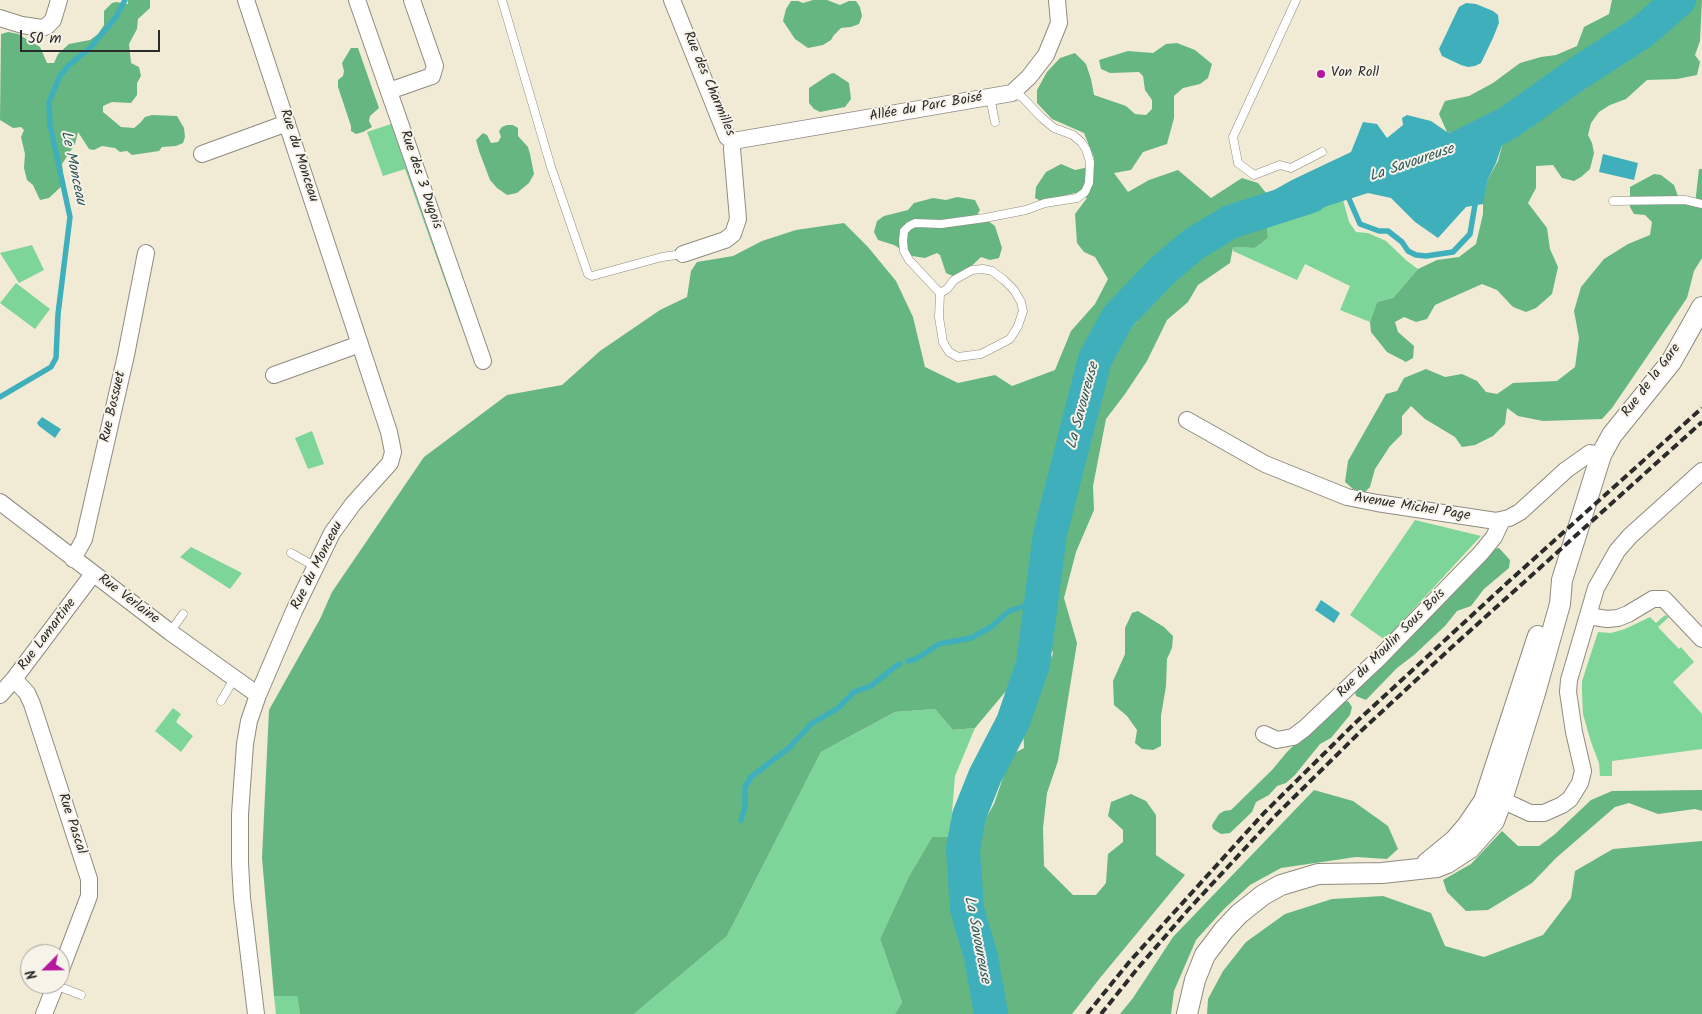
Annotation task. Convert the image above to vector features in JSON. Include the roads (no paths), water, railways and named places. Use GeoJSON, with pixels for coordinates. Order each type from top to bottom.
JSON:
{"type":"FeatureCollection","features":[{"type":"Feature","properties":{"kind":"street"},"geometry":{"type":"LineString","coordinates":[[0,18],[22,25],[42,28],[48,26],[54,20],[59,0]]}},
{"type":"Feature","properties":{"kind":"street","name":"Rue du Monceau"},"geometry":{"type":"LineString","coordinates":[[246,0],[389,432],[393,452],[390,463],[343,516],[332,533],[294,612],[258,695],[249,721],[245,744],[240,814],[240,862],[242,898],[256,1014]]}},
{"type":"Feature","properties":{"kind":"street","name":"Rue des 3 Dugois"},"geometry":{"type":"LineString","coordinates":[[357,0],[483,360]]}},
{"type":"Feature","properties":{"kind":"street"},"geometry":{"type":"LineString","coordinates":[[389,91],[432,76],[435,66],[412,0]]}},
{"type":"Feature","properties":{"kind":"street","name":"Rue des Charmilles"},"geometry":{"type":"LineString","coordinates":[[672,0],[727,137],[733,141],[732,149],[738,218],[733,234],[725,240],[683,254]]}},
{"type":"Feature","properties":{"kind":"street"},"geometry":{"type":"LineString","coordinates":[[1012,93],[1029,77],[1046,55],[1058,24],[1057,0]]}},
{"type":"Feature","properties":{"kind":"street","name":"Allée du Parc Boisé"},"geometry":{"type":"LineString","coordinates":[[733,141],[1012,93]]}},
{"type":"Feature","properties":{"kind":"street"},"geometry":{"type":"LineString","coordinates":[[202,154],[287,123]]}},
{"type":"Feature","properties":{"kind":"street","name":"Rue Bossuet"},"geometry":{"type":"LineString","coordinates":[[73,559],[84,539],[126,354],[146,253]]}},
{"type":"Feature","properties":{"kind":"street","name":"Rue de la Gare"},"geometry":{"type":"LineString","coordinates":[[1562,580],[1601,455],[1612,435],[1671,362],[1702,307]]}},
{"type":"Feature","properties":{"kind":"street"},"geometry":{"type":"LineString","coordinates":[[274,375],[360,344]]}},
{"type":"Feature","properties":{"kind":"street","name":"Avenue Michel Page"},"geometry":{"type":"LineString","coordinates":[[1187,420],[1265,464],[1347,497],[1395,506],[1502,520]]}},
{"type":"Feature","properties":{"kind":"street"},"geometry":{"type":"LineString","coordinates":[[1502,520],[1520,512],[1566,470],[1590,453],[1601,455]]}},
{"type":"Feature","properties":{"kind":"street"},"geometry":{"type":"LineString","coordinates":[[1493,800],[1530,813],[1544,813],[1570,799],[1580,783],[1583,771],[1574,732],[1568,692],[1569,680],[1596,588],[1617,551],[1630,536],[1702,471]]}},
{"type":"Feature","properties":{"kind":"street","name":"Rue Verlaine"},"geometry":{"type":"LineString","coordinates":[[0,502],[170,632],[258,695]]}},
{"type":"Feature","properties":{"kind":"street","name":"Rue du Moulin Sous Bois"},"geometry":{"type":"LineString","coordinates":[[1264,734],[1277,740],[1293,737],[1305,728],[1379,658],[1481,553],[1494,537],[1502,520]]}},
{"type":"Feature","properties":{"kind":"street","name":"Rue Lamartine"},"geometry":{"type":"LineString","coordinates":[[0,694],[14,679],[93,574]]}},
{"type":"Feature","properties":{"kind":"street"},"geometry":{"type":"LineString","coordinates":[[1187,1014],[1195,980],[1205,955],[1238,914],[1263,895],[1281,885],[1318,874],[1382,873],[1419,868],[1455,840],[1493,800],[1524,699],[1522,681],[1551,600],[1562,580]]}},
{"type":"Feature","properties":{"kind":"street"},"geometry":{"type":"LineString","coordinates":[[1493,800],[1535,693],[1557,613],[1562,580]]}},
{"type":"Feature","properties":{"kind":"street"},"geometry":{"type":"LineString","coordinates":[[1588,616],[1607,620],[1618,618],[1653,599],[1664,599],[1702,639]]}},
{"type":"Feature","properties":{"kind":"street","name":"Rue Pascal"},"geometry":{"type":"LineString","coordinates":[[14,679],[27,693],[32,704],[89,879],[89,896],[70,946]]}},
{"type":"Feature","properties":{"kind":"street","name":"Rue Pascal"},"geometry":{"type":"LineString","coordinates":[[44,1014],[52,994]]}},
{"type":"Feature","properties":{"kind":"lane"},"geometry":{"type":"LineString","coordinates":[[502,0],[551,167],[588,274],[592,276],[662,257],[683,254]]}},
{"type":"Feature","properties":{"kind":"lane"},"geometry":{"type":"LineString","coordinates":[[1296,0],[1233,137],[1238,163],[1254,175],[1280,165],[1291,168],[1322,152]]}},
{"type":"Feature","properties":{"kind":"lane"},"geometry":{"type":"LineString","coordinates":[[940,293],[947,289],[954,280],[972,270],[983,269],[992,271],[1014,290],[1021,302],[1023,311],[1018,326],[1010,339],[981,354],[958,357],[949,352],[943,342],[938,317],[940,293],[909,260],[904,252],[902,241],[904,231],[915,223],[955,223],[1026,210],[1045,203],[1077,198],[1084,192],[1089,183],[1090,162],[1081,142],[1073,135],[1054,128],[1022,97],[1012,93]]}},
{"type":"Feature","properties":{"kind":"lane"},"geometry":{"type":"LineString","coordinates":[[990,96],[995,122]]}},
{"type":"Feature","properties":{"kind":"lane"},"geometry":{"type":"LineString","coordinates":[[1613,201],[1685,200],[1702,204]]}},
{"type":"Feature","properties":{"kind":"lane"},"geometry":{"type":"LineString","coordinates":[[291,553],[316,567]]}},
{"type":"Feature","properties":{"kind":"lane"},"geometry":{"type":"LineString","coordinates":[[170,632],[183,614]]}},
{"type":"Feature","properties":{"kind":"lane"},"geometry":{"type":"LineString","coordinates":[[221,701],[234,679]]}},
{"type":"Feature","properties":{"kind":"lane"},"geometry":{"type":"LineString","coordinates":[[70,988],[80,995]]}},
{"type":"Feature","properties":{"kind":"water"},"geometry":{"type":"Polygon","coordinates":[[[1466,3],[1476,4],[1493,11],[1498,15],[1499,23],[1481,63],[1468,67],[1442,56],[1439,49],[1459,7],[1466,3]]]}},
{"type":"Feature","properties":{"kind":"water"},"geometry":{"type":"Polygon","coordinates":[[[1407,115],[1431,121],[1447,132],[1460,135],[1491,125],[1503,142],[1488,179],[1483,204],[1466,207],[1438,238],[1415,222],[1391,198],[1368,193],[1290,218],[1266,223],[1271,199],[1267,194],[1351,152],[1363,122],[1377,124],[1387,138],[1403,125],[1402,118],[1407,115]]]}},
{"type":"Feature","properties":{"kind":"water"},"geometry":{"type":"Polygon","coordinates":[[[1603,154],[1638,163],[1634,180],[1599,172],[1603,154]]]}},
{"type":"Feature","properties":{"kind":"water"},"geometry":{"type":"Polygon","coordinates":[[[42,417],[61,429],[55,438],[37,423],[42,417]]]}},
{"type":"Feature","properties":{"kind":"water"},"geometry":{"type":"Polygon","coordinates":[[[1321,600],[1340,613],[1334,623],[1315,610],[1321,600]]]}},
{"type":"Feature","properties":{"kind":"waterway","name":"Le Monceau"},"geometry":{"type":"LineString","coordinates":[[0,397],[51,367],[56,358],[58,314],[70,217],[50,125],[49,102],[60,76],[68,66],[90,48],[116,17],[125,0]]}},
{"type":"Feature","properties":{"kind":"waterway","name":"La Savoureuse"},"geometry":{"type":"LineString","coordinates":[[1454,150],[1508,123],[1577,74],[1642,32],[1679,0]]}},
{"type":"Feature","properties":{"kind":"waterway"},"geometry":{"type":"LineString","coordinates":[[1346,192],[1360,224],[1379,231],[1388,231],[1402,242],[1408,251],[1416,255],[1426,256],[1453,252],[1470,234],[1476,199]]}},
{"type":"Feature","properties":{"kind":"waterway","name":"La Savoureuse"},"geometry":{"type":"LineString","coordinates":[[991,1014],[981,957],[967,909],[963,849],[969,816],[985,776],[1013,722],[1033,664],[1050,534],[1095,359],[1118,317],[1163,270],[1194,244],[1230,222],[1311,196]]}},
{"type":"Feature","properties":{"kind":"waterway"},"geometry":{"type":"LineString","coordinates":[[908,661],[916,659],[939,644],[971,638],[991,627],[1009,611],[1040,601]]}},
{"type":"Feature","properties":{"kind":"waterway"},"geometry":{"type":"LineString","coordinates":[[741,820],[745,807],[745,787],[751,777],[790,747],[811,724],[838,708],[854,692],[871,686],[900,664]]}},
{"type":"Feature","properties":{"kind":"railway"},"geometry":{"type":"LineString","coordinates":[[1087,1014],[1130,961],[1264,813],[1354,724],[1507,583],[1702,408]]}},
{"type":"Feature","properties":{"kind":"railway"},"geometry":{"type":"LineString","coordinates":[[1101,1014],[1188,910],[1275,816],[1361,731],[1702,422]]}},
{"type":"Feature","properties":{"kind":"place","name":"Von Roll"},"geometry":{"type":"Point","coordinates":[1321,74]}}]}
